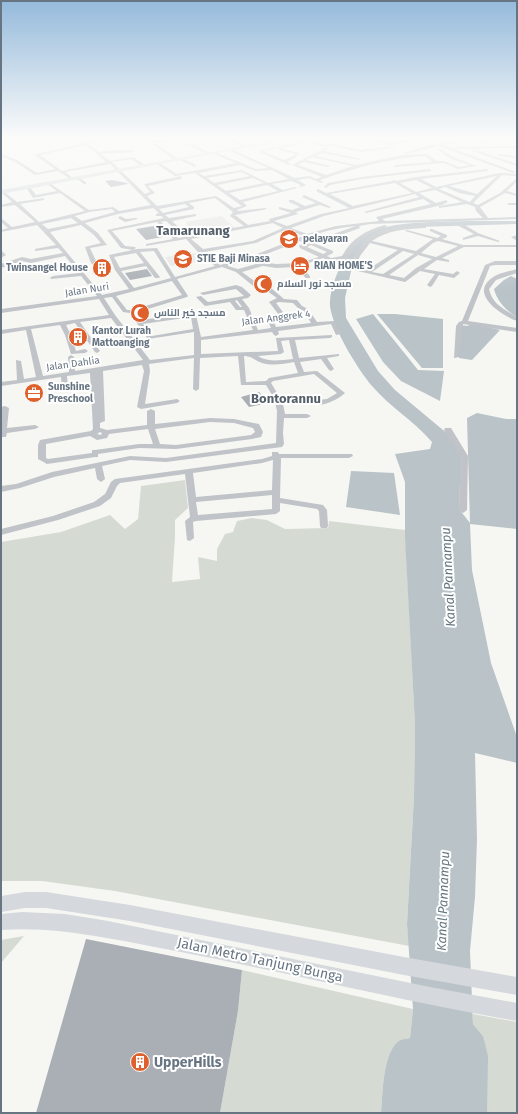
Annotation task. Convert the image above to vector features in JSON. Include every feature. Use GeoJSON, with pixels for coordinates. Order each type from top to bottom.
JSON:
{"type":"FeatureCollection","features":[{"type":"Feature","properties":{"kind":"main road"},"geometry":{"type":"LineString","coordinates":[[2,192],[23,188]]}},
{"type":"Feature","properties":{"kind":"main road","name":"Jalan Metro Tanjung Bunga"},"geometry":{"type":"LineString","coordinates":[[1,904],[25,900],[46,900],[115,910],[404,966],[517,986]]}},
{"type":"Feature","properties":{"kind":"main road","name":"Jalan Metro Tanjung Bunga"},"geometry":{"type":"LineString","coordinates":[[1,922],[49,920],[83,925],[222,951],[517,1012]]}},
{"type":"Feature","properties":{"kind":"street"},"geometry":{"type":"LineString","coordinates":[[29,188],[35,197],[60,192]]}},
{"type":"Feature","properties":{"kind":"street"},"geometry":{"type":"LineString","coordinates":[[55,188],[88,211]]}},
{"type":"Feature","properties":{"kind":"street"},"geometry":{"type":"LineString","coordinates":[[137,188],[200,251],[221,266],[238,271],[259,288],[269,289],[280,298],[280,301]]}},
{"type":"Feature","properties":{"kind":"street"},"geometry":{"type":"LineString","coordinates":[[144,195],[153,193],[148,188]]}},
{"type":"Feature","properties":{"kind":"street"},"geometry":{"type":"LineString","coordinates":[[220,188],[245,206],[232,215],[248,227]]}},
{"type":"Feature","properties":{"kind":"street"},"geometry":{"type":"LineString","coordinates":[[226,192],[247,188]]}},
{"type":"Feature","properties":{"kind":"street"},"geometry":{"type":"LineString","coordinates":[[231,196],[274,188],[282,192]]}},
{"type":"Feature","properties":{"kind":"street"},"geometry":{"type":"LineString","coordinates":[[239,202],[295,188]]}},
{"type":"Feature","properties":{"kind":"street"},"geometry":{"type":"LineString","coordinates":[[325,194],[361,188]]}},
{"type":"Feature","properties":{"kind":"street"},"geometry":{"type":"LineString","coordinates":[[406,188],[435,204]]}},
{"type":"Feature","properties":{"kind":"street"},"geometry":{"type":"LineString","coordinates":[[200,251],[254,242],[286,228],[323,215],[442,188]]}},
{"type":"Feature","properties":{"kind":"street"},"geometry":{"type":"LineString","coordinates":[[450,188],[479,196]]}},
{"type":"Feature","properties":{"kind":"street"},"geometry":{"type":"LineString","coordinates":[[441,207],[469,202],[479,196],[487,188]]}},
{"type":"Feature","properties":{"kind":"street"},"geometry":{"type":"LineString","coordinates":[[477,207],[505,192],[509,188]]}},
{"type":"Feature","properties":{"kind":"street"},"geometry":{"type":"LineString","coordinates":[[436,189],[469,202],[477,207],[487,219]]}},
{"type":"Feature","properties":{"kind":"street"},"geometry":{"type":"LineString","coordinates":[[318,190],[353,208]]}},
{"type":"Feature","properties":{"kind":"street"},"geometry":{"type":"LineString","coordinates":[[2,192],[48,231],[102,298],[113,316],[147,362],[141,407],[177,401]]}},
{"type":"Feature","properties":{"kind":"street"},"geometry":{"type":"LineString","coordinates":[[505,192],[516,195]]}},
{"type":"Feature","properties":{"kind":"street"},"geometry":{"type":"LineString","coordinates":[[516,195],[508,202],[517,204]]}},
{"type":"Feature","properties":{"kind":"street"},"geometry":{"type":"LineString","coordinates":[[304,196],[329,207]]}},
{"type":"Feature","properties":{"kind":"street"},"geometry":{"type":"LineString","coordinates":[[48,231],[156,207],[215,197],[235,212],[265,209]]}},
{"type":"Feature","properties":{"kind":"street"},"geometry":{"type":"LineString","coordinates":[[335,199],[342,197]]}},
{"type":"Feature","properties":{"kind":"street"},"geometry":{"type":"LineString","coordinates":[[1,206],[52,198]]}},
{"type":"Feature","properties":{"kind":"street"},"geometry":{"type":"LineString","coordinates":[[366,212],[423,198]]}},
{"type":"Feature","properties":{"kind":"street"},"geometry":{"type":"LineString","coordinates":[[292,201],[305,208]]}},
{"type":"Feature","properties":{"kind":"street"},"geometry":{"type":"LineString","coordinates":[[384,222],[378,218],[403,210],[440,204],[446,201]]}},
{"type":"Feature","properties":{"kind":"street"},"geometry":{"type":"LineString","coordinates":[[1,231],[72,216],[88,211],[113,208],[124,220],[128,221],[192,208],[185,202]]}},
{"type":"Feature","properties":{"kind":"street"},"geometry":{"type":"LineString","coordinates":[[281,208],[293,211],[321,203]]}},
{"type":"Feature","properties":{"kind":"street"},"geometry":{"type":"LineString","coordinates":[[392,206],[403,210]]}},
{"type":"Feature","properties":{"kind":"street"},"geometry":{"type":"LineString","coordinates":[[256,210],[272,221],[307,236]]}},
{"type":"Feature","properties":{"kind":"street"},"geometry":{"type":"LineString","coordinates":[[194,216],[168,219],[109,231],[123,248],[127,249],[248,227],[296,213],[293,211]]}},
{"type":"Feature","properties":{"kind":"street"},"geometry":{"type":"LineString","coordinates":[[72,216],[80,224],[96,234],[104,244],[86,246],[92,253],[92,261],[95,265]]}},
{"type":"Feature","properties":{"kind":"street"},"geometry":{"type":"LineString","coordinates":[[438,236],[418,252],[405,280],[369,271],[352,269],[355,261],[368,241],[381,233],[400,229],[487,219],[517,218]]}},
{"type":"Feature","properties":{"kind":"street"},"geometry":{"type":"LineString","coordinates":[[1,220],[11,229]]}},
{"type":"Feature","properties":{"kind":"street"},"geometry":{"type":"LineString","coordinates":[[158,221],[178,240]]}},
{"type":"Feature","properties":{"kind":"street","name":"Jalan Nuri"},"geometry":{"type":"LineString","coordinates":[[1,311],[102,298],[221,266],[292,243],[321,230],[354,224],[384,222],[459,223]]}},
{"type":"Feature","properties":{"kind":"street"},"geometry":{"type":"LineString","coordinates":[[342,263],[343,257],[353,242],[360,236],[370,231],[394,224],[391,222]]}},
{"type":"Feature","properties":{"kind":"street"},"geometry":{"type":"LineString","coordinates":[[459,223],[502,224]]}},
{"type":"Feature","properties":{"kind":"street"},"geometry":{"type":"LineString","coordinates":[[459,223],[478,234],[498,241]]}},
{"type":"Feature","properties":{"kind":"street"},"geometry":{"type":"LineString","coordinates":[[302,247],[358,227],[354,224]]}},
{"type":"Feature","properties":{"kind":"street"},"geometry":{"type":"LineString","coordinates":[[400,229],[428,236],[438,236],[463,246],[517,246]]}},
{"type":"Feature","properties":{"kind":"street"},"geometry":{"type":"LineString","coordinates":[[321,230],[332,234]]}},
{"type":"Feature","properties":{"kind":"street"},"geometry":{"type":"LineString","coordinates":[[432,230],[438,236]]}},
{"type":"Feature","properties":{"kind":"street"},"geometry":{"type":"LineString","coordinates":[[465,239],[478,234]]}},
{"type":"Feature","properties":{"kind":"street"},"geometry":{"type":"LineString","coordinates":[[517,236],[513,237],[517,240]]}},
{"type":"Feature","properties":{"kind":"street"},"geometry":{"type":"LineString","coordinates":[[238,271],[263,264],[276,266],[296,265],[316,260],[331,252],[300,239]]}},
{"type":"Feature","properties":{"kind":"street"},"geometry":{"type":"LineString","coordinates":[[368,241],[418,252],[447,261]]}},
{"type":"Feature","properties":{"kind":"street"},"geometry":{"type":"LineString","coordinates":[[254,242],[269,251]]}},
{"type":"Feature","properties":{"kind":"street"},"geometry":{"type":"LineString","coordinates":[[292,243],[331,261],[343,257]]}},
{"type":"Feature","properties":{"kind":"street"},"geometry":{"type":"LineString","coordinates":[[37,250],[60,246]]}},
{"type":"Feature","properties":{"kind":"street"},"geometry":{"type":"LineString","coordinates":[[385,275],[409,269],[463,246]]}},
{"type":"Feature","properties":{"kind":"street"},"geometry":{"type":"LineString","coordinates":[[133,290],[118,270],[111,256],[150,248],[156,250],[186,294]]}},
{"type":"Feature","properties":{"kind":"street"},"geometry":{"type":"LineString","coordinates":[[369,271],[402,248]]}},
{"type":"Feature","properties":{"kind":"street"},"geometry":{"type":"LineString","coordinates":[[137,250],[157,277]]}},
{"type":"Feature","properties":{"kind":"street"},"geometry":{"type":"LineString","coordinates":[[1,266],[22,259],[31,261],[66,254]]}},
{"type":"Feature","properties":{"kind":"street"},"geometry":{"type":"LineString","coordinates":[[465,322],[488,265],[495,263],[517,263]]}},
{"type":"Feature","properties":{"kind":"street"},"geometry":{"type":"LineString","coordinates":[[118,270],[148,264]]}},
{"type":"Feature","properties":{"kind":"street"},"geometry":{"type":"LineString","coordinates":[[296,265],[308,277]]}},
{"type":"Feature","properties":{"kind":"street"},"geometry":{"type":"LineString","coordinates":[[409,269],[454,276],[457,273]]}},
{"type":"Feature","properties":{"kind":"street"},"geometry":{"type":"LineString","coordinates":[[517,271],[495,278],[489,283],[486,289],[488,298],[497,306],[517,319]]}},
{"type":"Feature","properties":{"kind":"street"},"geometry":{"type":"LineString","coordinates":[[129,284],[170,272]]}},
{"type":"Feature","properties":{"kind":"street"},"geometry":{"type":"LineString","coordinates":[[430,285],[438,273]]}},
{"type":"Feature","properties":{"kind":"street"},"geometry":{"type":"LineString","coordinates":[[53,278],[83,274]]}},
{"type":"Feature","properties":{"kind":"street"},"geometry":{"type":"LineString","coordinates":[[113,295],[125,311],[132,312],[186,294],[202,295],[236,286],[248,296],[207,304],[202,295]]}},
{"type":"Feature","properties":{"kind":"street"},"geometry":{"type":"LineString","coordinates":[[238,299],[246,308],[256,331]]}},
{"type":"Feature","properties":{"kind":"street"},"geometry":{"type":"LineString","coordinates":[[232,300],[238,309],[246,308]]}},
{"type":"Feature","properties":{"kind":"street"},"geometry":{"type":"LineString","coordinates":[[315,324],[306,310],[300,307],[295,301],[272,302],[283,316],[270,319],[278,339],[330,336]]}},
{"type":"Feature","properties":{"kind":"street"},"geometry":{"type":"LineString","coordinates":[[132,312],[141,322],[150,338],[197,330]]}},
{"type":"Feature","properties":{"kind":"street"},"geometry":{"type":"LineString","coordinates":[[141,322],[193,315],[198,339],[196,389]]}},
{"type":"Feature","properties":{"kind":"street"},"geometry":{"type":"LineString","coordinates":[[1,332],[113,316]]}},
{"type":"Feature","properties":{"kind":"street"},"geometry":{"type":"LineString","coordinates":[[76,321],[97,351]]}},
{"type":"Feature","properties":{"kind":"street","name":"Jalan Anggrek 4"},"geometry":{"type":"LineString","coordinates":[[198,339],[333,322],[338,334]]}},
{"type":"Feature","properties":{"kind":"street"},"geometry":{"type":"LineString","coordinates":[[456,357],[459,326],[461,322],[517,330]]}},
{"type":"Feature","properties":{"kind":"street"},"geometry":{"type":"LineString","coordinates":[[62,323],[68,335],[73,353],[85,351]]}},
{"type":"Feature","properties":{"kind":"street"},"geometry":{"type":"LineString","coordinates":[[28,328],[40,379]]}},
{"type":"Feature","properties":{"kind":"street"},"geometry":{"type":"LineString","coordinates":[[68,335],[83,331]]}},
{"type":"Feature","properties":{"kind":"street"},"geometry":{"type":"LineString","coordinates":[[292,338],[296,360],[302,374]]}},
{"type":"Feature","properties":{"kind":"street","name":"Jalan Dahlia"},"geometry":{"type":"LineString","coordinates":[[1,384],[64,376],[147,362],[198,356],[280,352],[278,339]]}},
{"type":"Feature","properties":{"kind":"street"},"geometry":{"type":"LineString","coordinates":[[251,354],[265,362],[337,356]]}},
{"type":"Feature","properties":{"kind":"street"},"geometry":{"type":"LineString","coordinates":[[241,355],[244,385],[268,383],[272,379],[315,372],[342,393],[329,400],[317,403],[311,396],[280,403]]}},
{"type":"Feature","properties":{"kind":"street"},"geometry":{"type":"LineString","coordinates":[[70,357],[72,374]]}},
{"type":"Feature","properties":{"kind":"street"},"geometry":{"type":"LineString","coordinates":[[323,357],[331,369]]}},
{"type":"Feature","properties":{"kind":"street"},"geometry":{"type":"LineString","coordinates":[[18,361],[21,381]]}},
{"type":"Feature","properties":{"kind":"street"},"geometry":{"type":"LineString","coordinates":[[273,362],[274,376]]}},
{"type":"Feature","properties":{"kind":"street"},"geometry":{"type":"LineString","coordinates":[[96,370],[99,433],[96,458],[101,479]]}},
{"type":"Feature","properties":{"kind":"street"},"geometry":{"type":"LineString","coordinates":[[64,376],[65,389]]}},
{"type":"Feature","properties":{"kind":"street"},"geometry":{"type":"LineString","coordinates":[[1,489],[96,458],[132,446],[176,447],[252,437],[258,432],[245,423],[220,420],[195,421],[45,441],[41,444],[42,459],[47,462],[96,458],[173,459],[280,444],[278,431],[281,418],[280,403],[268,383]]}},
{"type":"Feature","properties":{"kind":"street"},"geometry":{"type":"LineString","coordinates":[[1,409],[5,408],[4,433],[35,427]]}},
{"type":"Feature","properties":{"kind":"street"},"geometry":{"type":"LineString","coordinates":[[151,411],[151,427],[157,446]]}},
{"type":"Feature","properties":{"kind":"street"},"geometry":{"type":"LineString","coordinates":[[281,418],[307,416]]}},
{"type":"Feature","properties":{"kind":"street"},"geometry":{"type":"LineString","coordinates":[[448,430],[464,456],[463,510]]}},
{"type":"Feature","properties":{"kind":"street"},"geometry":{"type":"LineString","coordinates":[[190,538],[188,521],[194,518],[274,512],[276,510],[276,445]]}},
{"type":"Feature","properties":{"kind":"street"},"geometry":{"type":"LineString","coordinates":[[1,532],[55,518],[97,504],[108,496],[114,484],[118,481],[189,472],[291,456],[349,456]]}},
{"type":"Feature","properties":{"kind":"street"},"geometry":{"type":"LineString","coordinates":[[189,472],[194,518]]}},
{"type":"Feature","properties":{"kind":"street"},"geometry":{"type":"LineString","coordinates":[[193,500],[276,496],[320,507],[323,510],[324,526]]}},
{"type":"Feature","properties":{"kind":"shaded area"},"geometry":{"type":"Polygon","coordinates":[[[222,216],[235,228],[198,234],[195,231],[192,231],[185,222],[222,216]]]}},
{"type":"Feature","properties":{"kind":"shaded area","name":"STIE Baji Minasa"},"geometry":{"type":"Polygon","coordinates":[[[196,253],[202,261],[171,266],[165,257],[196,253]]]}},
{"type":"Feature","properties":{"kind":"shaded area"},"geometry":{"type":"Polygon","coordinates":[[[185,480],[188,508],[175,520],[172,582],[200,579],[198,557],[217,561],[217,549],[225,534],[233,532],[237,521],[252,518],[267,520],[285,529],[328,528],[329,521],[405,530],[415,725],[414,796],[407,924],[409,946],[115,891],[42,881],[1,881],[1,542],[61,532],[110,515],[125,529],[138,519],[141,486],[185,480]]]}},
{"type":"Feature","properties":{"kind":"shaded area"},"geometry":{"type":"Polygon","coordinates":[[[24,936],[1,963],[1,940],[24,936]]]}},
{"type":"Feature","properties":{"kind":"shaded area"},"geometry":{"type":"Polygon","coordinates":[[[242,970],[413,1009],[410,1038],[400,1040],[394,1046],[387,1063],[384,1074],[381,1113],[220,1113],[238,1011],[242,970]]]}},
{"type":"Feature","properties":{"kind":"shaded area"},"geometry":{"type":"Polygon","coordinates":[[[473,1014],[517,1022],[517,1113],[487,1113],[483,1036],[473,1024],[473,1014]]]}},
{"type":"Feature","properties":{"kind":"water","name":"Kanal Pannampu"},"geometry":{"type":"Polygon","coordinates":[[[468,221],[517,221],[517,224],[417,227],[389,230],[365,243],[354,258],[345,298],[346,318],[378,371],[395,390],[449,435],[461,452],[459,509],[470,523],[467,418],[477,413],[506,419],[517,419],[517,529],[470,524],[472,570],[491,663],[517,737],[517,763],[475,753],[477,839],[475,897],[470,951],[473,1024],[483,1036],[488,1056],[487,1113],[381,1113],[384,1074],[387,1063],[394,1046],[400,1040],[410,1038],[413,1009],[407,924],[414,796],[415,725],[405,538],[405,482],[395,454],[430,449],[432,442],[418,427],[386,401],[366,378],[346,348],[332,315],[330,300],[337,274],[343,262],[354,246],[367,234],[386,227],[406,224],[468,221]]]}},
{"type":"Feature","properties":{"kind":"water"},"geometry":{"type":"Polygon","coordinates":[[[511,276],[517,279],[517,317],[502,305],[497,298],[494,289],[511,276]]]}},
{"type":"Feature","properties":{"kind":"water"},"geometry":{"type":"Polygon","coordinates":[[[373,314],[418,370],[444,371],[440,401],[401,381],[383,362],[356,319],[373,314]]]}},
{"type":"Feature","properties":{"kind":"water"},"geometry":{"type":"Polygon","coordinates":[[[377,314],[395,314],[443,319],[443,368],[422,368],[377,314]]]}},
{"type":"Feature","properties":{"kind":"water"},"geometry":{"type":"Polygon","coordinates":[[[470,323],[500,330],[472,360],[459,358],[457,345],[460,325],[468,326],[470,323]]]}},
{"type":"Feature","properties":{"kind":"water"},"geometry":{"type":"Polygon","coordinates":[[[351,471],[394,473],[400,515],[346,507],[351,471]]]}},
{"type":"Feature","properties":{"kind":"building"},"geometry":{"type":"Polygon","coordinates":[[[154,226],[163,237],[146,240],[136,229],[154,226]]]}},
{"type":"Feature","properties":{"kind":"building"},"geometry":{"type":"Polygon","coordinates":[[[147,269],[152,276],[130,280],[125,273],[147,269]]]}},
{"type":"Feature","properties":{"kind":"building","name":"Sunshine Preschool"},"geometry":{"type":"Polygon","coordinates":[[[41,389],[41,395],[28,397],[28,391],[41,389]]]}},
{"type":"Feature","properties":{"kind":"building"},"geometry":{"type":"Polygon","coordinates":[[[259,392],[269,403],[249,407],[241,397],[259,392]]]}},
{"type":"Feature","properties":{"kind":"building","name":"UpperHills"},"geometry":{"type":"Polygon","coordinates":[[[86,939],[242,970],[238,1011],[220,1113],[36,1113],[86,939]]]}},
{"type":"Feature","properties":{"kind":"place","name":"pelayaran"},"geometry":{"type":"Point","coordinates":[289,239]}},
{"type":"Feature","properties":{"kind":"place","name":"STIE Baji Minasa"},"geometry":{"type":"Point","coordinates":[183,259]}},
{"type":"Feature","properties":{"kind":"place","name":"RIAN HOME'S"},"geometry":{"type":"Point","coordinates":[300,266]}},
{"type":"Feature","properties":{"kind":"place","name":"Twinsangel House"},"geometry":{"type":"Point","coordinates":[102,268]}},
{"type":"Feature","properties":{"kind":"place","name":"مسجد نور السلام"},"geometry":{"type":"Point","coordinates":[263,284]}},
{"type":"Feature","properties":{"kind":"place","name":"مسجد خير الناس"},"geometry":{"type":"Point","coordinates":[140,313]}},
{"type":"Feature","properties":{"kind":"place","name":"Kantor Lurah Mattoanging"},"geometry":{"type":"Point","coordinates":[78,337]}},
{"type":"Feature","properties":{"kind":"place","name":"Sunshine Preschool"},"geometry":{"type":"Point","coordinates":[34,393]}},
{"type":"Feature","properties":{"kind":"place","name":"UpperHills"},"geometry":{"type":"Point","coordinates":[140,1062]}},
{"type":"Feature","properties":{"kind":"district","name":"Tamarunang"},"geometry":{"type":"Point","coordinates":[193,230]}},
{"type":"Feature","properties":{"kind":"district","name":"Bontorannu"},"geometry":{"type":"Point","coordinates":[286,398]}}]}
